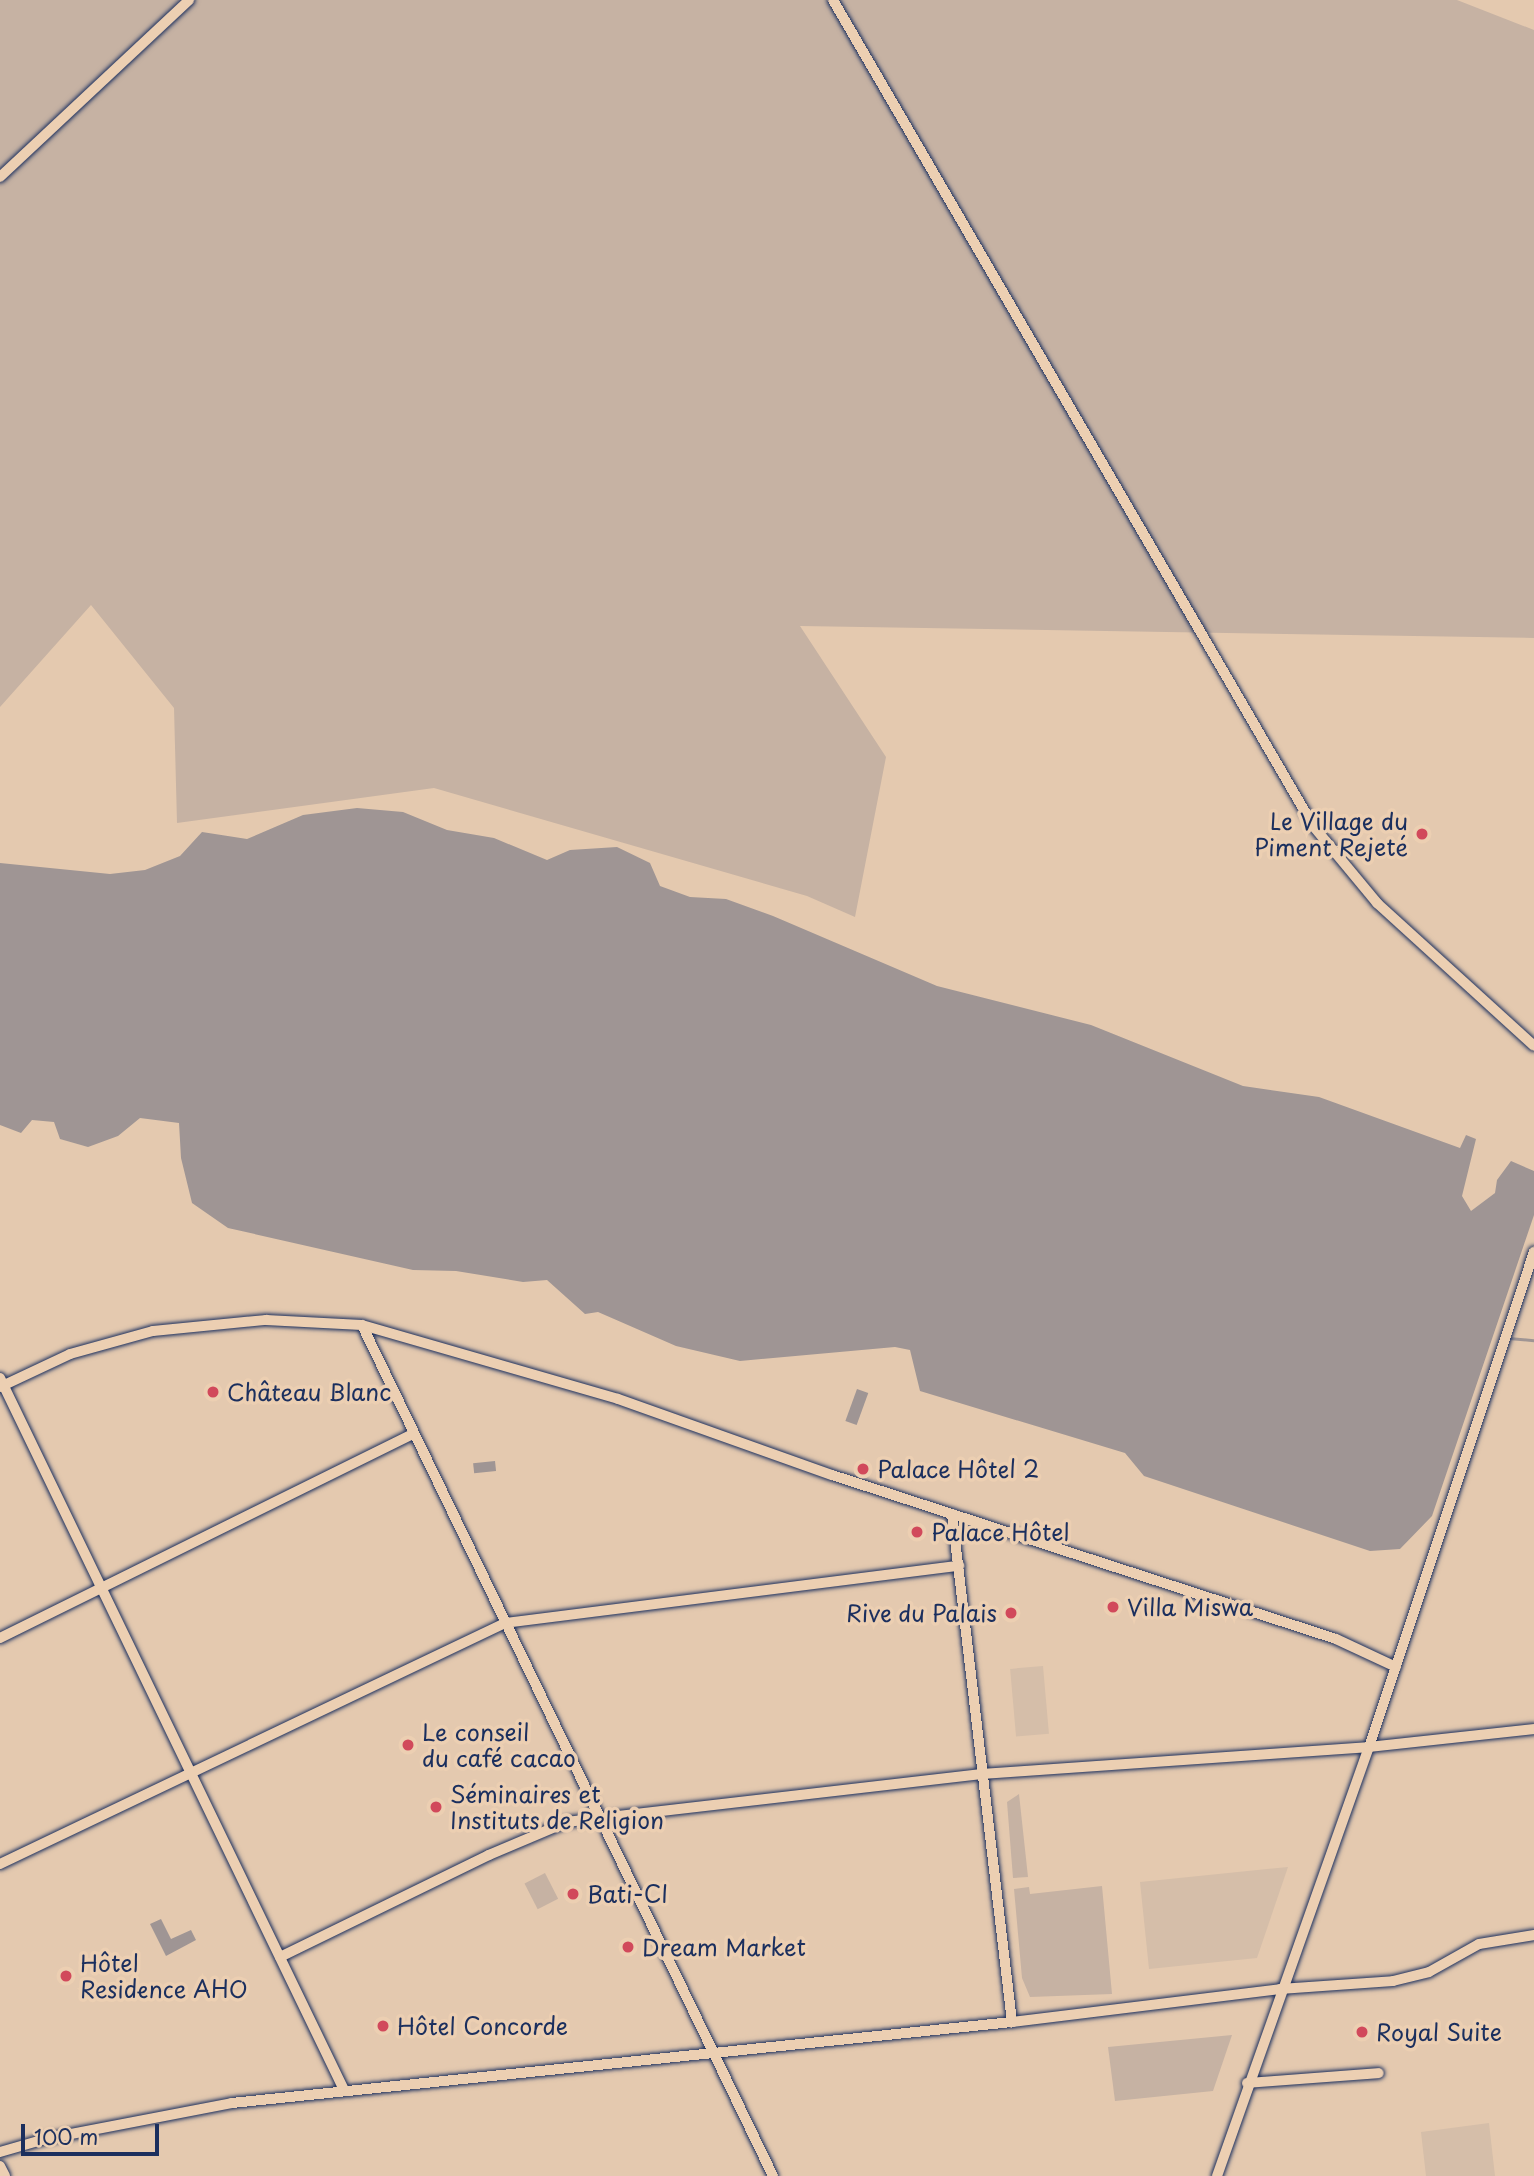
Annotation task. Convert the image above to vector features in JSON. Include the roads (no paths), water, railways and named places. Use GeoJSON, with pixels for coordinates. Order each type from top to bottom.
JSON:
{"type":"FeatureCollection","features":[{"type":"Feature","properties":{"kind":"street"},"geometry":{"type":"LineString","coordinates":[[0,177],[189,0]]}},
{"type":"Feature","properties":{"kind":"street"},"geometry":{"type":"LineString","coordinates":[[832,0],[1314,827],[1385,912],[1534,1046]]}},
{"type":"Feature","properties":{"kind":"street"},"geometry":{"type":"LineString","coordinates":[[1217,2176],[1280,1989],[1369,1747],[1534,1252]]}},
{"type":"Feature","properties":{"kind":"street"},"geometry":{"type":"LineString","coordinates":[[344,2090],[188,1774],[1,1383],[70,1354],[153,1331],[266,1320],[362,1325],[618,1399],[953,1514],[1336,1639],[1396,1667]]}},
{"type":"Feature","properties":{"kind":"street"},"geometry":{"type":"LineString","coordinates":[[362,1325],[773,2176]]}},
{"type":"Feature","properties":{"kind":"street"},"geometry":{"type":"LineString","coordinates":[[0,1638],[102,1591],[413,1434]]}},
{"type":"Feature","properties":{"kind":"street"},"geometry":{"type":"LineString","coordinates":[[953,1514],[1012,2022]]}},
{"type":"Feature","properties":{"kind":"street"},"geometry":{"type":"LineString","coordinates":[[0,1864],[505,1623],[958,1566]]}},
{"type":"Feature","properties":{"kind":"street"},"geometry":{"type":"LineString","coordinates":[[280,1957],[489,1855],[567,1822],[603,1820],[982,1774],[1369,1747],[1534,1729]]}},
{"type":"Feature","properties":{"kind":"street"},"geometry":{"type":"LineString","coordinates":[[0,2152],[175,2112],[344,2090],[1012,2022],[1280,1989],[1393,1981],[1429,1972],[1479,1944],[1534,1935]]}},
{"type":"Feature","properties":{"kind":"street"},"geometry":{"type":"LineString","coordinates":[[1247,2083],[1379,2074]]}},
{"type":"Feature","properties":{"kind":"street"},"geometry":{"type":"LineString","coordinates":[[0,2166],[5,2176]]}},
{"type":"Feature","properties":{"kind":"waterway"},"geometry":{"type":"LineString","coordinates":[[1509,1338],[1534,1340]]}},
{"type":"Feature","properties":{"kind":"place","name":"Le Village du Piment Rejeté"},"geometry":{"type":"Point","coordinates":[1422,834]}},
{"type":"Feature","properties":{"kind":"place","name":"Château Blanc"},"geometry":{"type":"Point","coordinates":[213,1392]}},
{"type":"Feature","properties":{"kind":"place","name":"Palace Hôtel 2"},"geometry":{"type":"Point","coordinates":[863,1469]}},
{"type":"Feature","properties":{"kind":"place","name":"Palace Hôtel"},"geometry":{"type":"Point","coordinates":[917,1532]}},
{"type":"Feature","properties":{"kind":"place","name":"Villa Miswa"},"geometry":{"type":"Point","coordinates":[1113,1607]}},
{"type":"Feature","properties":{"kind":"place","name":"Rive du Palais"},"geometry":{"type":"Point","coordinates":[1011,1613]}},
{"type":"Feature","properties":{"kind":"place","name":"Le conseil du café cacao"},"geometry":{"type":"Point","coordinates":[408,1745]}},
{"type":"Feature","properties":{"kind":"place","name":"Séminaires et Instituts de Religion"},"geometry":{"type":"Point","coordinates":[436,1807]}},
{"type":"Feature","properties":{"kind":"place","name":"Bati-CI"},"geometry":{"type":"Point","coordinates":[573,1894]}},
{"type":"Feature","properties":{"kind":"place","name":"Dream Market"},"geometry":{"type":"Point","coordinates":[628,1947]}},
{"type":"Feature","properties":{"kind":"place","name":"Hôtel Residence AHO"},"geometry":{"type":"Point","coordinates":[66,1976]}},
{"type":"Feature","properties":{"kind":"place","name":"Hôtel Concorde"},"geometry":{"type":"Point","coordinates":[383,2026]}},
{"type":"Feature","properties":{"kind":"place","name":"Royal Suite"},"geometry":{"type":"Point","coordinates":[1362,2032]}}]}
